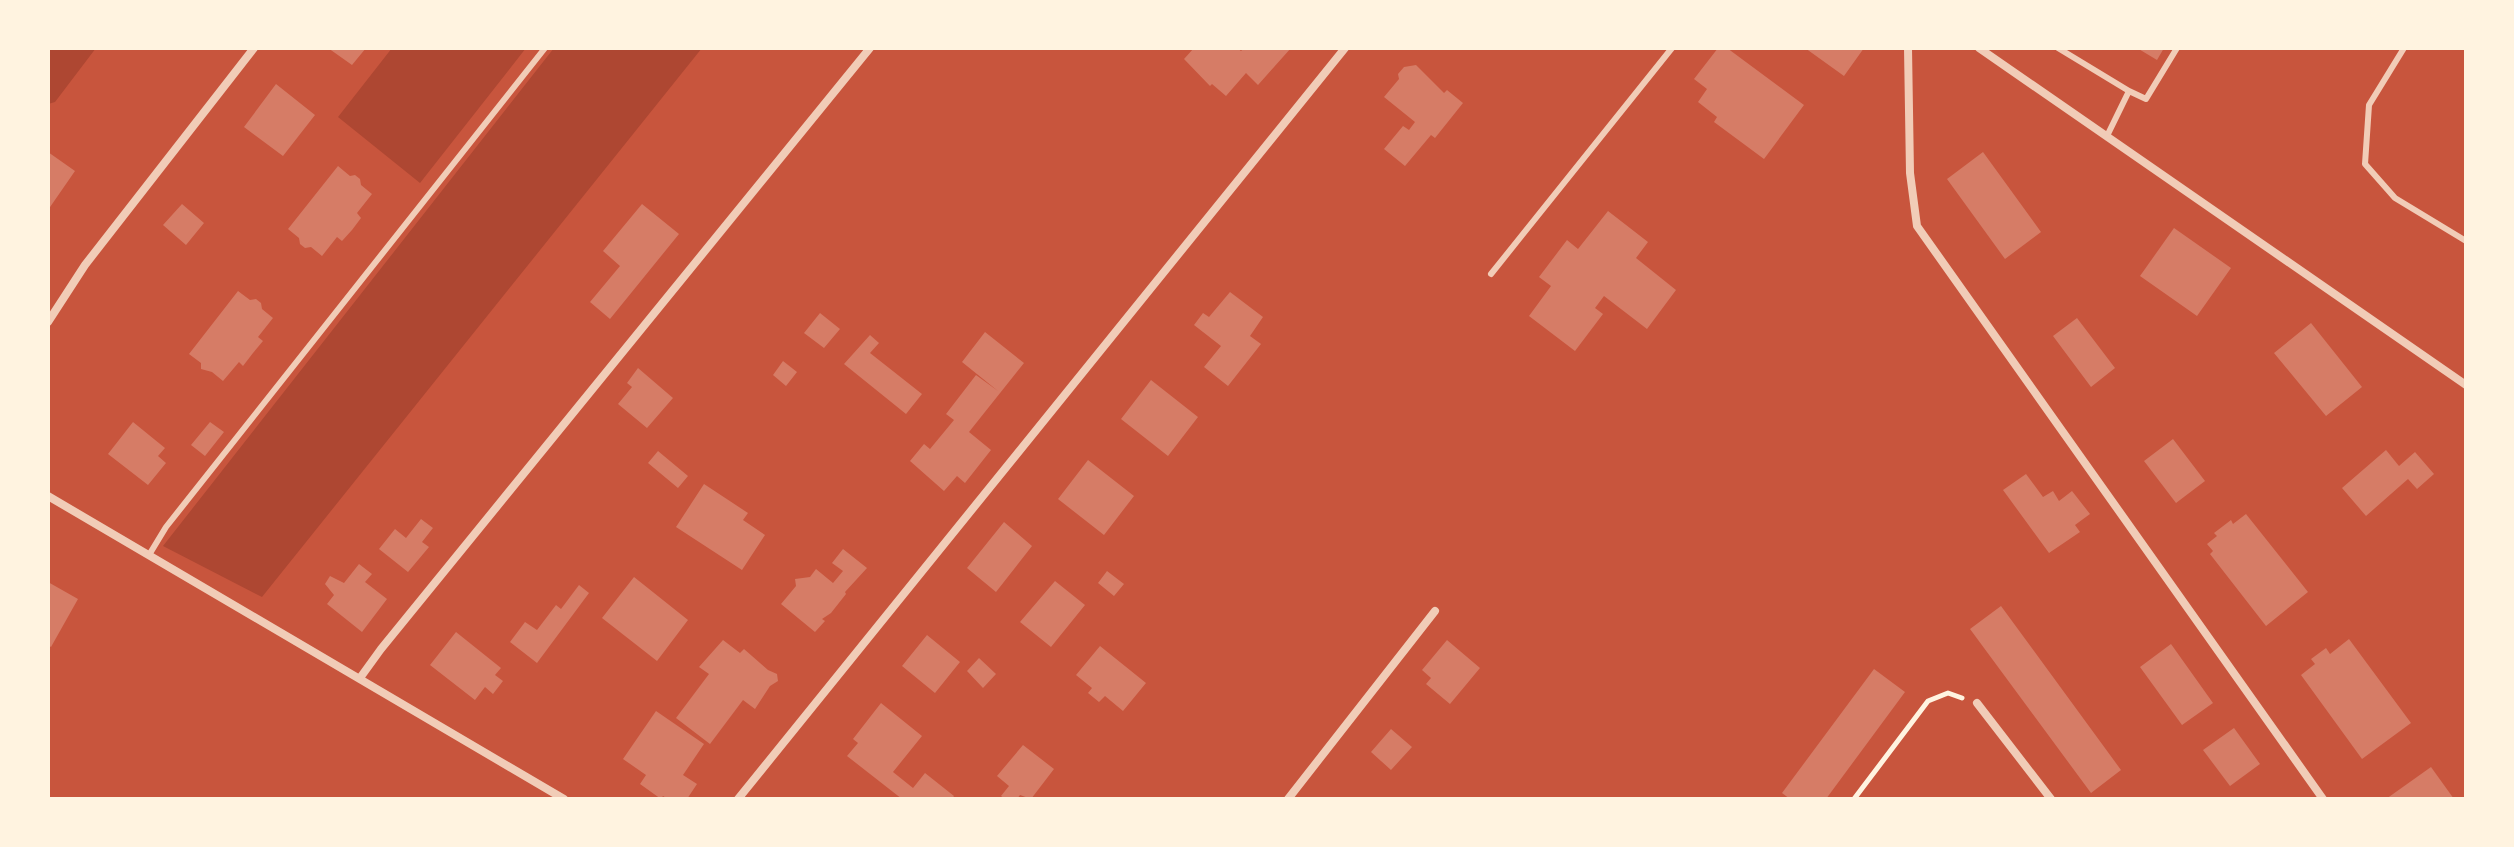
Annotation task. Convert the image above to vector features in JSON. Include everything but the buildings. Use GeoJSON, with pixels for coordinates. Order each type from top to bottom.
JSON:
{"type":"FeatureCollection","features":[{"type":"Feature","properties":{"kind":"street"},"geometry":{"type":"LineString","coordinates":[[48,322],[85,265],[254,48]]}},
{"type":"Feature","properties":{"kind":"street"},"geometry":{"type":"LineString","coordinates":[[360,678],[870,48]]}},
{"type":"Feature","properties":{"kind":"street"},"geometry":{"type":"LineString","coordinates":[[738,799],[1345,48]]}},
{"type":"Feature","properties":{"kind":"street"},"geometry":{"type":"LineString","coordinates":[[1908,48],[1910,173],[1917,226],[2323,799]]}},
{"type":"Feature","properties":{"kind":"street"},"geometry":{"type":"LineString","coordinates":[[1979,48],[2466,385]]}},
{"type":"Feature","properties":{"kind":"street"},"geometry":{"type":"LineString","coordinates":[[48,496],[564,799]]}},
{"type":"Feature","properties":{"kind":"street"},"geometry":{"type":"LineString","coordinates":[[1288,799],[1435,611]]}},
{"type":"Feature","properties":{"kind":"street"},"geometry":{"type":"LineString","coordinates":[[1977,703],[2051,799]]}},
{"type":"Feature","properties":{"kind":"lane"},"geometry":{"type":"LineString","coordinates":[[149,555],[166,527],[545,48]]}},
{"type":"Feature","properties":{"kind":"lane"},"geometry":{"type":"LineString","coordinates":[[1491,274],[1672,48]]}},
{"type":"Feature","properties":{"kind":"lane"},"geometry":{"type":"LineString","coordinates":[[2058,48],[2146,99],[2177,48]]}},
{"type":"Feature","properties":{"kind":"lane"},"geometry":{"type":"LineString","coordinates":[[2404,48],[2369,105],[2365,164],[2395,198],[2466,241]]}},
{"type":"Feature","properties":{"kind":"lane"},"geometry":{"type":"LineString","coordinates":[[2107,136],[2129,91]]}},
{"type":"Feature","properties":{"kind":"path"},"geometry":{"type":"LineString","coordinates":[[1854,799],[1928,701],[1948,693],[1977,703]]}},
{"type":"Feature","properties":{"kind":"shaded area"},"geometry":{"type":"Polygon","coordinates":[[[48,48],[96,48],[55,102],[48,104],[48,48]]]}},
{"type":"Feature","properties":{"kind":"shaded area"},"geometry":{"type":"Polygon","coordinates":[[[392,48],[526,48],[420,183],[338,117],[392,48]]]}},
{"type":"Feature","properties":{"kind":"shaded area"},"geometry":{"type":"Polygon","coordinates":[[[554,48],[702,48],[262,597],[163,546],[554,48]]]}}]}
